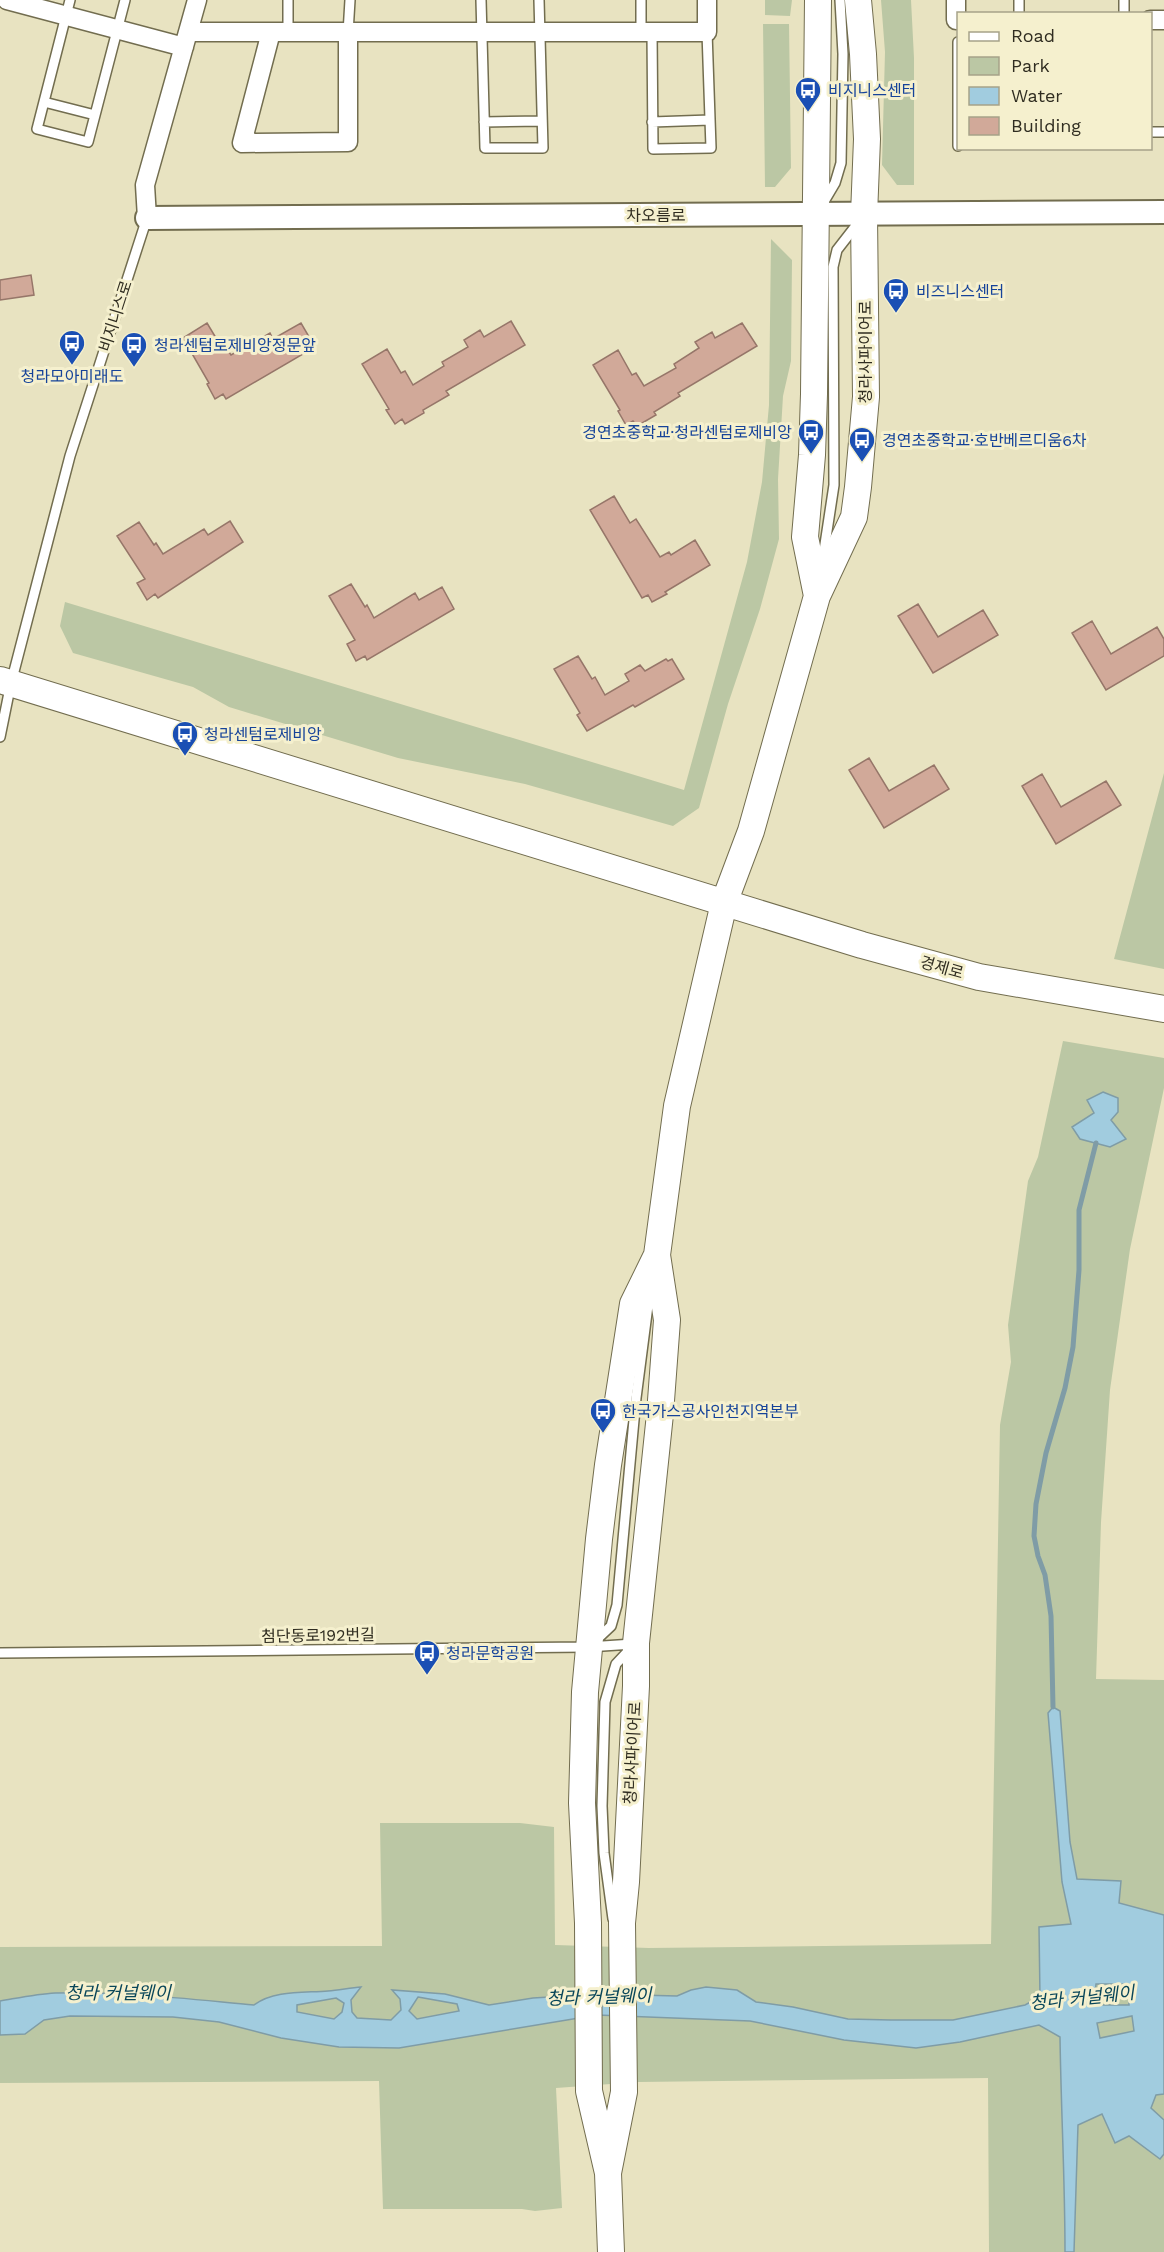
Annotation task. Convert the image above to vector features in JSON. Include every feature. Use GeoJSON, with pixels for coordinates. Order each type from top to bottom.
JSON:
{"type":"FeatureCollection","features":[{"type":"Feature","properties":{"kind":"main road"},"geometry":{"type":"LineString","coordinates":[[816,596],[806,537],[812,455],[818,0]]}},
{"type":"Feature","properties":{"kind":"main road","name":"청라사파이어로"},"geometry":{"type":"LineString","coordinates":[[611,2252],[608,2173],[624,2092],[621,1923],[626,1882],[636,1643],[660,1414],[666,1331],[663,1290],[657,1255],[677,1106],[724,903],[751,831],[816,596],[854,517],[866,397],[864,215],[867,139],[858,0]]}},
{"type":"Feature","properties":{"kind":"main road","name":"경제로"},"geometry":{"type":"LineString","coordinates":[[5,681],[724,903],[979,977],[1164,1009]]}},
{"type":"Feature","properties":{"kind":"main road"},"geometry":{"type":"LineString","coordinates":[[608,2173],[589,2091],[588,1923],[582,1803],[588,1647],[608,1465],[633,1304],[657,1255]]}},
{"type":"Feature","properties":{"kind":"street"},"geometry":{"type":"LineString","coordinates":[[8,0],[68,8],[117,29],[186,39],[280,32],[707,32],[707,0]]}},
{"type":"Feature","properties":{"kind":"street","name":"비지니스로"},"geometry":{"type":"LineString","coordinates":[[147,218],[145,185],[197,0]]}},
{"type":"Feature","properties":{"kind":"street"},"geometry":{"type":"LineString","coordinates":[[956,0],[957,20]]}},
{"type":"Feature","properties":{"kind":"street"},"geometry":{"type":"LineString","coordinates":[[280,32],[242,143],[348,142],[348,33]]}},
{"type":"Feature","properties":{"kind":"street","name":"차오름로"},"geometry":{"type":"LineString","coordinates":[[147,218],[1164,212]]}},
{"type":"Feature","properties":{"kind":"lane"},"geometry":{"type":"LineString","coordinates":[[68,8],[37,129],[88,142],[125,0]]}},
{"type":"Feature","properties":{"kind":"lane"},"geometry":{"type":"LineString","coordinates":[[280,32],[288,0]]}},
{"type":"Feature","properties":{"kind":"lane"},"geometry":{"type":"LineString","coordinates":[[348,33],[350,0]]}},
{"type":"Feature","properties":{"kind":"lane"},"geometry":{"type":"LineString","coordinates":[[481,0],[485,148],[543,148],[539,0]]}},
{"type":"Feature","properties":{"kind":"lane"},"geometry":{"type":"LineString","coordinates":[[641,0],[646,32],[653,149],[711,148],[707,32]]}},
{"type":"Feature","properties":{"kind":"lane"},"geometry":{"type":"LineString","coordinates":[[816,215],[836,183],[841,163],[843,54],[840,0]]}},
{"type":"Feature","properties":{"kind":"lane"},"geometry":{"type":"LineString","coordinates":[[44,102],[95,114]]}},
{"type":"Feature","properties":{"kind":"lane"},"geometry":{"type":"LineString","coordinates":[[652,122],[710,120]]}},
{"type":"Feature","properties":{"kind":"lane"},"geometry":{"type":"LineString","coordinates":[[484,122],[542,121]]}},
{"type":"Feature","properties":{"kind":"lane","name":"비지니스로"},"geometry":{"type":"LineString","coordinates":[[0,737],[5,681],[70,456],[147,218]]}},
{"type":"Feature","properties":{"kind":"lane"},"geometry":{"type":"LineString","coordinates":[[621,1958],[604,1853],[602,1806],[605,1702],[616,1664],[636,1643]]}},
{"type":"Feature","properties":{"kind":"lane","name":"첨단동로192번길"},"geometry":{"type":"LineString","coordinates":[[0,1653],[588,1647],[636,1643]]}},
{"type":"Feature","properties":{"kind":"green space"},"geometry":{"type":"Polygon","coordinates":[[[765,0],[792,0],[790,16],[765,15],[765,0]]]}},
{"type":"Feature","properties":{"kind":"green space"},"geometry":{"type":"Polygon","coordinates":[[[881,0],[911,0],[914,58],[914,185],[897,185],[882,165],[885,52],[881,0]]]}},
{"type":"Feature","properties":{"kind":"green space"},"geometry":{"type":"Polygon","coordinates":[[[763,24],[789,24],[791,168],[775,187],[765,187],[763,24]]]}},
{"type":"Feature","properties":{"kind":"green space"},"geometry":{"type":"Polygon","coordinates":[[[771,239],[792,260],[791,361],[783,396],[778,479],[779,539],[760,609],[728,704],[699,808],[673,826],[525,784],[398,758],[229,707],[193,687],[73,653],[60,626],[65,602],[684,790],[747,562],[762,482],[769,405],[771,239]]]}},
{"type":"Feature","properties":{"kind":"green space"},"geometry":{"type":"Polygon","coordinates":[[[1164,773],[1164,969],[1114,959],[1164,773]]]}},
{"type":"Feature","properties":{"kind":"green space"},"geometry":{"type":"Polygon","coordinates":[[[1063,1041],[1164,1058],[1164,1088],[1130,1249],[1110,1390],[1101,1522],[1096,1679],[1164,1680],[1164,2252],[989,2252],[988,2078],[638,2082],[556,2088],[562,2208],[535,2211],[522,2209],[383,2209],[379,2081],[0,2083],[0,1947],[382,1946],[380,1823],[520,1823],[554,1827],[555,1945],[649,1948],[991,1944],[1000,1425],[1011,1362],[1008,1325],[1028,1181],[1038,1157],[1063,1041]]]}},
{"type":"Feature","properties":{"kind":"water"},"geometry":{"type":"Polygon","coordinates":[[[1103,1092],[1118,1098],[1118,1112],[1111,1120],[1126,1139],[1110,1147],[1080,1139],[1072,1127],[1094,1113],[1087,1100],[1103,1092]]]}},
{"type":"Feature","properties":{"kind":"water","name":"청라 커널웨이"},"geometry":{"type":"Polygon","coordinates":[[[1053,1707],[1060,1711],[1070,1842],[1077,1879],[1121,1881],[1119,1903],[1164,1915],[1164,2094],[1156,2095],[1151,2108],[1164,2120],[1164,2154],[1160,2159],[1129,2136],[1115,2143],[1102,2114],[1078,2125],[1074,2252],[1065,2252],[1060,2037],[1039,2025],[960,2042],[916,2048],[844,2040],[750,2021],[597,2015],[399,2048],[339,2047],[281,2038],[219,2022],[173,2017],[70,2016],[44,2020],[25,2034],[0,2035],[0,2001],[55,1993],[130,1994],[254,2005],[280,1995],[361,1987],[351,2000],[352,2012],[357,2018],[391,2020],[401,2010],[400,1999],[392,1990],[445,1994],[489,2005],[533,1998],[599,1994],[677,1996],[706,1987],[737,1990],[756,2002],[793,2007],[848,2019],[953,2020],[1025,2005],[1040,1997],[1039,1927],[1071,1924],[1062,1882],[1048,1713],[1053,1707]],[[1096,1984],[1094,2005],[1129,2005],[1128,1984],[1096,1984]],[[418,1997],[409,2011],[417,2019],[459,2011],[457,2004],[418,1997]],[[336,1998],[297,2005],[297,2012],[334,2019],[342,2012],[344,2003],[336,1998]],[[1132,2016],[1097,2023],[1100,2038],[1134,2031],[1132,2016]]]}},
{"type":"Feature","properties":{"kind":"building"},"geometry":{"type":"Polygon","coordinates":[[[31,275],[34,295],[0,300],[0,280],[31,275]]]}},
{"type":"Feature","properties":{"kind":"building"},"geometry":{"type":"Polygon","coordinates":[[[511,321],[525,345],[446,391],[449,395],[423,410],[424,413],[405,424],[402,419],[395,424],[386,410],[389,409],[362,364],[387,349],[401,373],[405,371],[413,385],[444,366],[442,362],[468,347],[464,340],[480,330],[484,337],[511,321]]]}},
{"type":"Feature","properties":{"kind":"building"},"geometry":{"type":"Polygon","coordinates":[[[207,323],[222,348],[225,346],[231,355],[270,333],[273,339],[301,323],[315,347],[226,399],[223,394],[215,399],[207,384],[209,383],[183,338],[207,323]]]}},
{"type":"Feature","properties":{"kind":"building"},"geometry":{"type":"Polygon","coordinates":[[[742,323],[757,346],[678,393],[680,396],[654,412],[656,415],[637,426],[633,421],[626,425],[618,411],[620,410],[593,365],[618,350],[632,375],[636,373],[644,386],[676,368],[674,364],[699,348],[695,342],[712,332],[715,338],[742,323]]]}},
{"type":"Feature","properties":{"kind":"building"},"geometry":{"type":"Polygon","coordinates":[[[614,496],[630,523],[636,519],[660,557],[669,552],[671,555],[695,540],[710,565],[652,602],[648,595],[642,598],[590,510],[614,496]]]}},
{"type":"Feature","properties":{"kind":"building"},"geometry":{"type":"Polygon","coordinates":[[[230,521],[243,542],[158,598],[155,594],[147,600],[137,583],[145,579],[117,536],[139,522],[163,554],[204,529],[208,535],[230,521]]]}},
{"type":"Feature","properties":{"kind":"building"},"geometry":{"type":"Polygon","coordinates":[[[351,584],[374,618],[415,593],[419,600],[442,587],[454,609],[367,660],[365,656],[356,661],[347,644],[355,640],[329,596],[351,584]]]}},
{"type":"Feature","properties":{"kind":"building"},"geometry":{"type":"Polygon","coordinates":[[[918,604],[938,637],[983,610],[998,635],[933,673],[898,616],[918,604]]]}},
{"type":"Feature","properties":{"kind":"building"},"geometry":{"type":"Polygon","coordinates":[[[1092,621],[1111,654],[1157,627],[1164,639],[1164,656],[1106,690],[1072,633],[1092,621]]]}},
{"type":"Feature","properties":{"kind":"building"},"geometry":{"type":"Polygon","coordinates":[[[578,656],[592,679],[595,677],[605,695],[629,681],[625,674],[640,665],[645,671],[666,659],[668,661],[672,659],[684,679],[587,731],[577,715],[580,713],[554,669],[578,656]]]}},
{"type":"Feature","properties":{"kind":"building"},"geometry":{"type":"Polygon","coordinates":[[[869,758],[889,791],[934,765],[949,789],[884,828],[849,770],[869,758]]]}},
{"type":"Feature","properties":{"kind":"building"},"geometry":{"type":"Polygon","coordinates":[[[1042,774],[1061,807],[1106,781],[1121,805],[1056,844],[1022,786],[1042,774]]]}},
{"type":"Feature","properties":{"kind":"waterway"},"geometry":{"type":"LineString","coordinates":[[1053,1707],[1051,1616],[1045,1575],[1034,1536],[1036,1504],[1046,1453],[1065,1388],[1073,1347],[1079,1270],[1079,1210],[1096,1143]]}},
{"type":"Feature","properties":{"kind":"place","name":"비지니스센터"},"geometry":{"type":"Point","coordinates":[808,113]}},
{"type":"Feature","properties":{"kind":"place","name":"비즈니스센터"},"geometry":{"type":"Point","coordinates":[896,314]}},
{"type":"Feature","properties":{"kind":"place","name":"청라모아미래도"},"geometry":{"type":"Point","coordinates":[72,366]}},
{"type":"Feature","properties":{"kind":"place","name":"청라센텀로제비앙정문앞"},"geometry":{"type":"Point","coordinates":[134,368]}},
{"type":"Feature","properties":{"kind":"place","name":"경연초중학교·청라센텀로제비앙"},"geometry":{"type":"Point","coordinates":[811,455]}},
{"type":"Feature","properties":{"kind":"place","name":"경연초중학교·호반베르디움6차"},"geometry":{"type":"Point","coordinates":[862,463]}},
{"type":"Feature","properties":{"kind":"place","name":"청라센텀로제비앙"},"geometry":{"type":"Point","coordinates":[185,757]}},
{"type":"Feature","properties":{"kind":"place","name":"한국가스공사인천지역본부"},"geometry":{"type":"Point","coordinates":[603,1434]}},
{"type":"Feature","properties":{"kind":"place","name":"청라문학공원"},"geometry":{"type":"Point","coordinates":[427,1676]}}]}
